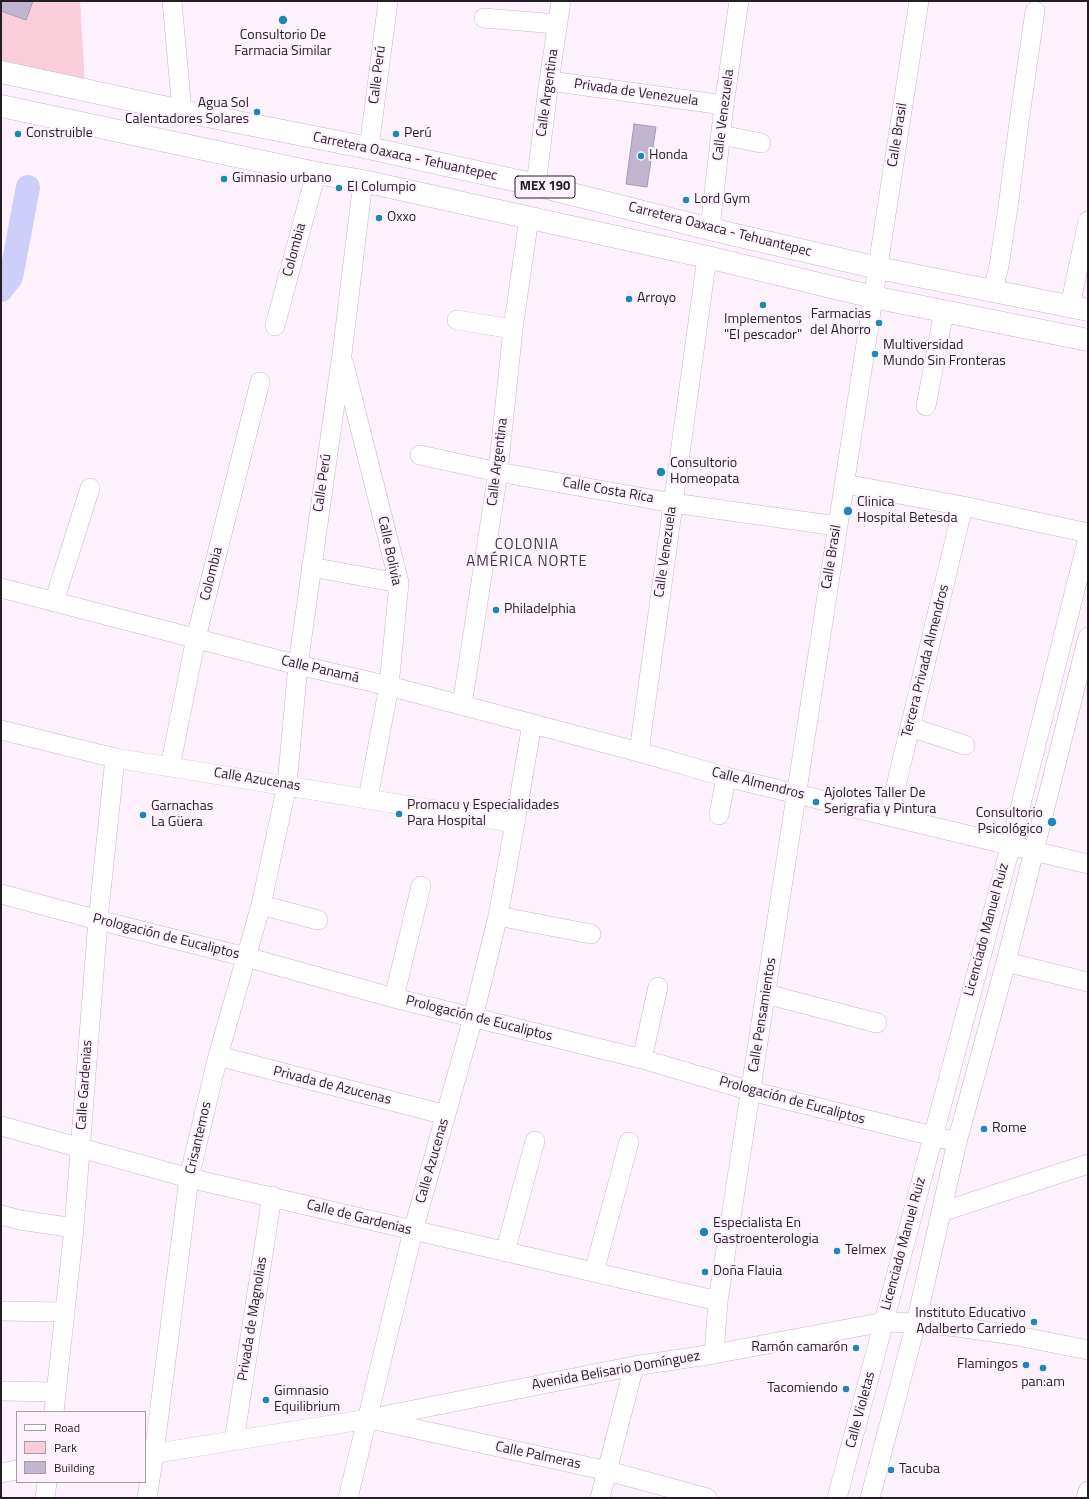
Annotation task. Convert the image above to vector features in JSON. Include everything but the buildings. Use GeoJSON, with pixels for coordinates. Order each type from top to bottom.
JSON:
{"type":"FeatureCollection","features":[{"type":"Feature","properties":{"kind":"main road","name":"Carretera Oaxaca - Tehuantepec"},"geometry":{"type":"LineString","coordinates":[[1,72],[182,111],[369,148],[536,185],[710,229],[878,268],[1079,308]]}},
{"type":"Feature","properties":{"kind":"main road","name":"Carretera Oaxaca - Tehuantepec"},"geometry":{"type":"LineString","coordinates":[[1,106],[316,173],[363,181],[707,257],[873,297],[1088,340]]}},
{"type":"Feature","properties":{"kind":"street"},"geometry":{"type":"LineString","coordinates":[[172,1],[182,111]]}},
{"type":"Feature","properties":{"kind":"street","name":"Calle Perú"},"geometry":{"type":"LineString","coordinates":[[369,148],[388,1]]}},
{"type":"Feature","properties":{"kind":"street","name":"Calle Argentina"},"geometry":{"type":"LineString","coordinates":[[536,185],[561,1]]}},
{"type":"Feature","properties":{"kind":"street","name":"Calle Venezuela"},"geometry":{"type":"LineString","coordinates":[[710,229],[724,105],[739,1]]}},
{"type":"Feature","properties":{"kind":"street","name":"Calle Brasil"},"geometry":{"type":"LineString","coordinates":[[796,794],[919,1]]}},
{"type":"Feature","properties":{"kind":"street"},"geometry":{"type":"LineString","coordinates":[[994,290],[1008,207],[1035,11]]}},
{"type":"Feature","properties":{"kind":"street"},"geometry":{"type":"LineString","coordinates":[[484,18],[557,24]]}},
{"type":"Feature","properties":{"kind":"street","name":"Privada de Venezuela"},"geometry":{"type":"LineString","coordinates":[[549,81],[724,105]]}},
{"type":"Feature","properties":{"kind":"street"},"geometry":{"type":"LineString","coordinates":[[721,135],[761,143]]}},
{"type":"Feature","properties":{"kind":"street","name":"Colombia"},"geometry":{"type":"LineString","coordinates":[[275,326],[316,173]]}},
{"type":"Feature","properties":{"kind":"street","name":"Calle Perú"},"geometry":{"type":"LineString","coordinates":[[287,785],[298,665],[342,354],[363,181]]}},
{"type":"Feature","properties":{"kind":"street","name":"Calle Argentina"},"geometry":{"type":"LineString","coordinates":[[462,705],[498,472],[513,329],[529,218]]}},
{"type":"Feature","properties":{"kind":"street"},"geometry":{"type":"LineString","coordinates":[[1079,308],[1088,221]]}},
{"type":"Feature","properties":{"kind":"street","name":"Calle Venezuela"},"geometry":{"type":"LineString","coordinates":[[638,752],[707,257]]}},
{"type":"Feature","properties":{"kind":"street"},"geometry":{"type":"LineString","coordinates":[[926,406],[944,311]]}},
{"type":"Feature","properties":{"kind":"street"},"geometry":{"type":"LineString","coordinates":[[457,320],[513,329]]}},
{"type":"Feature","properties":{"kind":"street","name":"Calle Bolivia"},"geometry":{"type":"LineString","coordinates":[[342,354],[399,583],[389,686],[368,798]]}},
{"type":"Feature","properties":{"kind":"street","name":"Colombia"},"geometry":{"type":"LineString","coordinates":[[170,767],[196,638],[260,382]]}},
{"type":"Feature","properties":{"kind":"street","name":"Calle Costa Rica"},"geometry":{"type":"LineString","coordinates":[[420,455],[498,472],[673,503],[837,526]]}},
{"type":"Feature","properties":{"kind":"street"},"geometry":{"type":"LineString","coordinates":[[845,484],[963,506],[1088,533]]}},
{"type":"Feature","properties":{"kind":"street"},"geometry":{"type":"LineString","coordinates":[[54,602],[90,488]]}},
{"type":"Feature","properties":{"kind":"street","name":"Tercera Privada Almendros"},"geometry":{"type":"LineString","coordinates":[[889,815],[963,506]]}},
{"type":"Feature","properties":{"kind":"street","name":"Licenciado Manuel Ruiz"},"geometry":{"type":"LineString","coordinates":[[884,1322],[1010,844],[1088,538]]}},
{"type":"Feature","properties":{"kind":"street"},"geometry":{"type":"LineString","coordinates":[[311,567],[399,583]]}},
{"type":"Feature","properties":{"kind":"street","name":"Calle Panamá"},"geometry":{"type":"LineString","coordinates":[[1,588],[298,665],[389,686],[638,752]]}},
{"type":"Feature","properties":{"kind":"street","name":"Licenciado Manuel Ruiz"},"geometry":{"type":"LineString","coordinates":[[916,1323],[957,1142],[1006,962],[1087,642]]}},
{"type":"Feature","properties":{"kind":"street","name":"Calle Azucenas"},"geometry":{"type":"LineString","coordinates":[[348,1498],[414,1231],[473,1018],[498,916],[532,724]]}},
{"type":"Feature","properties":{"kind":"street"},"geometry":{"type":"LineString","coordinates":[[910,727],[965,745]]}},
{"type":"Feature","properties":{"kind":"street","name":"Calle Azucenas"},"geometry":{"type":"LineString","coordinates":[[1,730],[115,758],[515,823]]}},
{"type":"Feature","properties":{"kind":"street","name":"Calle Almendros"},"geometry":{"type":"LineString","coordinates":[[638,752],[726,777],[1010,844],[1088,864]]}},
{"type":"Feature","properties":{"kind":"street","name":"Calle Gardenias"},"geometry":{"type":"LineString","coordinates":[[54,1411],[74,1228],[98,920],[115,758]]}},
{"type":"Feature","properties":{"kind":"street"},"geometry":{"type":"LineString","coordinates":[[719,816],[726,777]]}},
{"type":"Feature","properties":{"kind":"street","name":"Crisantemos"},"geometry":{"type":"LineString","coordinates":[[147,1498],[150,1454],[189,1178],[218,1056],[261,905],[287,785]]}},
{"type":"Feature","properties":{"kind":"street","name":"Calle Pensamientos"},"geometry":{"type":"LineString","coordinates":[[714,1354],[718,1301],[796,794]]}},
{"type":"Feature","properties":{"kind":"street"},"geometry":{"type":"LineString","coordinates":[[394,998],[421,886]]}},
{"type":"Feature","properties":{"kind":"street","name":"Prologación de Eucaliptos"},"geometry":{"type":"LineString","coordinates":[[1,894],[246,957],[394,998],[642,1059],[751,1091],[957,1142]]}},
{"type":"Feature","properties":{"kind":"street"},"geometry":{"type":"LineString","coordinates":[[261,905],[318,920]]}},
{"type":"Feature","properties":{"kind":"street"},"geometry":{"type":"LineString","coordinates":[[498,916],[591,934]]}},
{"type":"Feature","properties":{"kind":"street"},"geometry":{"type":"LineString","coordinates":[[1006,962],[1088,982]]}},
{"type":"Feature","properties":{"kind":"street"},"geometry":{"type":"LineString","coordinates":[[642,1059],[658,987]]}},
{"type":"Feature","properties":{"kind":"street"},"geometry":{"type":"LineString","coordinates":[[766,994],[877,1023]]}},
{"type":"Feature","properties":{"kind":"street","name":"Privada de Azucenas"},"geometry":{"type":"LineString","coordinates":[[218,1056],[446,1115]]}},
{"type":"Feature","properties":{"kind":"street","name":"Calle de Gardenias"},"geometry":{"type":"LineString","coordinates":[[1,1126],[189,1178],[272,1196],[414,1231],[718,1301]]}},
{"type":"Feature","properties":{"kind":"street"},"geometry":{"type":"LineString","coordinates":[[505,1252],[535,1140]]}},
{"type":"Feature","properties":{"kind":"street"},"geometry":{"type":"LineString","coordinates":[[594,1272],[629,1142]]}},
{"type":"Feature","properties":{"kind":"street"},"geometry":{"type":"LineString","coordinates":[[941,1212],[1088,1164]]}},
{"type":"Feature","properties":{"kind":"street","name":"Privada de Magnolias"},"geometry":{"type":"LineString","coordinates":[[234,1441],[272,1196]]}},
{"type":"Feature","properties":{"kind":"street"},"geometry":{"type":"LineString","coordinates":[[1,1216],[74,1228]]}},
{"type":"Feature","properties":{"kind":"street"},"geometry":{"type":"LineString","coordinates":[[1,1310],[65,1312]]}},
{"type":"Feature","properties":{"kind":"street","name":"Avenida Belisario Domínguez"},"geometry":{"type":"LineString","coordinates":[[150,1454],[368,1419],[634,1366],[714,1354],[884,1322],[958,1327],[1013,1335],[1088,1350]]}},
{"type":"Feature","properties":{"kind":"street","name":"Calle Violetas"},"geometry":{"type":"LineString","coordinates":[[837,1498],[884,1322]]}},
{"type":"Feature","properties":{"kind":"street"},"geometry":{"type":"LineString","coordinates":[[870,1498],[916,1323]]}},
{"type":"Feature","properties":{"kind":"street"},"geometry":{"type":"LineString","coordinates":[[600,1498],[634,1366]]}},
{"type":"Feature","properties":{"kind":"street"},"geometry":{"type":"LineString","coordinates":[[1,1391],[56,1392]]}},
{"type":"Feature","properties":{"kind":"street","name":"Calle Palmeras"},"geometry":{"type":"LineString","coordinates":[[368,1419],[608,1471],[707,1498]]}},
{"type":"Feature","properties":{"kind":"street"},"geometry":{"type":"LineString","coordinates":[[1,1473],[16,1470]]}},
{"type":"Feature","properties":{"kind":"street"},"geometry":{"type":"LineString","coordinates":[[45,1498],[47,1483]]}},
{"type":"Feature","properties":{"kind":"street"},"geometry":{"type":"LineString","coordinates":[[1086,1498],[1088,1491]]}},
{"type":"Feature","properties":{"kind":"green space"},"geometry":{"type":"Polygon","coordinates":[[[1,1],[80,1],[85,86],[1,67],[1,1]]]}},
{"type":"Feature","properties":{"kind":"waterway"},"geometry":{"type":"LineString","coordinates":[[1,290],[11,277],[28,187]]}},
{"type":"Feature","properties":{"kind":"place","name":"Consultorio De Farmacia Similar"},"geometry":{"type":"Point","coordinates":[283,20]}},
{"type":"Feature","properties":{"kind":"place","name":"Agua Sol Calentadores Solares"},"geometry":{"type":"Point","coordinates":[257,112]}},
{"type":"Feature","properties":{"kind":"place","name":"Construible"},"geometry":{"type":"Point","coordinates":[18,134]}},
{"type":"Feature","properties":{"kind":"place","name":"Perú"},"geometry":{"type":"Point","coordinates":[396,134]}},
{"type":"Feature","properties":{"kind":"place","name":"Honda"},"geometry":{"type":"Point","coordinates":[641,156]}},
{"type":"Feature","properties":{"kind":"place","name":"Gimnasio urbano"},"geometry":{"type":"Point","coordinates":[224,179]}},
{"type":"Feature","properties":{"kind":"place","name":"El Columpio"},"geometry":{"type":"Point","coordinates":[339,188]}},
{"type":"Feature","properties":{"kind":"place","name":"Lord Gym"},"geometry":{"type":"Point","coordinates":[686,200]}},
{"type":"Feature","properties":{"kind":"place","name":"Oxxo"},"geometry":{"type":"Point","coordinates":[379,218]}},
{"type":"Feature","properties":{"kind":"place","name":"Arroyo"},"geometry":{"type":"Point","coordinates":[629,299]}},
{"type":"Feature","properties":{"kind":"place","name":"Implementos \"El pescador\""},"geometry":{"type":"Point","coordinates":[763,305]}},
{"type":"Feature","properties":{"kind":"place","name":"Farmacias del Ahorro"},"geometry":{"type":"Point","coordinates":[879,323]}},
{"type":"Feature","properties":{"kind":"place","name":"Multiversidad Mundo Sin Fronteras"},"geometry":{"type":"Point","coordinates":[875,354]}},
{"type":"Feature","properties":{"kind":"place","name":"Consultorio Homeopata"},"geometry":{"type":"Point","coordinates":[661,472]}},
{"type":"Feature","properties":{"kind":"place","name":"Clinica Hospital Betesda"},"geometry":{"type":"Point","coordinates":[848,511]}},
{"type":"Feature","properties":{"kind":"place","name":"Philadelphia"},"geometry":{"type":"Point","coordinates":[496,610]}},
{"type":"Feature","properties":{"kind":"place","name":"Ajolotes Taller De Serigrafia y Pintura"},"geometry":{"type":"Point","coordinates":[816,802]}},
{"type":"Feature","properties":{"kind":"place","name":"Promacu y Especialidades Para Hospital"},"geometry":{"type":"Point","coordinates":[399,814]}},
{"type":"Feature","properties":{"kind":"place","name":"Garnachas La Güera"},"geometry":{"type":"Point","coordinates":[143,815]}},
{"type":"Feature","properties":{"kind":"place","name":"Consultorio Psicológico"},"geometry":{"type":"Point","coordinates":[1052,822]}},
{"type":"Feature","properties":{"kind":"place","name":"Rome"},"geometry":{"type":"Point","coordinates":[984,1129]}},
{"type":"Feature","properties":{"kind":"place","name":"Especialista En Gastroenterologia"},"geometry":{"type":"Point","coordinates":[704,1232]}},
{"type":"Feature","properties":{"kind":"place","name":"Telmex"},"geometry":{"type":"Point","coordinates":[837,1251]}},
{"type":"Feature","properties":{"kind":"place","name":"Doña Flauia"},"geometry":{"type":"Point","coordinates":[705,1272]}},
{"type":"Feature","properties":{"kind":"place","name":"Instituto Educativo Adalberto Carriedo"},"geometry":{"type":"Point","coordinates":[1034,1322]}},
{"type":"Feature","properties":{"kind":"place","name":"Ramón camarón"},"geometry":{"type":"Point","coordinates":[856,1348]}},
{"type":"Feature","properties":{"kind":"place","name":"Flamingos"},"geometry":{"type":"Point","coordinates":[1026,1365]}},
{"type":"Feature","properties":{"kind":"place","name":"pan:am"},"geometry":{"type":"Point","coordinates":[1043,1368]}},
{"type":"Feature","properties":{"kind":"place","name":"Tacomiendo"},"geometry":{"type":"Point","coordinates":[846,1389]}},
{"type":"Feature","properties":{"kind":"place","name":"Gimnasio Equilibrium"},"geometry":{"type":"Point","coordinates":[266,1400]}},
{"type":"Feature","properties":{"kind":"place","name":"Tacuba"},"geometry":{"type":"Point","coordinates":[891,1470]}},
{"type":"Feature","properties":{"kind":"district","name":"COLONIA AMÉRICA NORTE"},"geometry":{"type":"Point","coordinates":[527,554]}}]}
